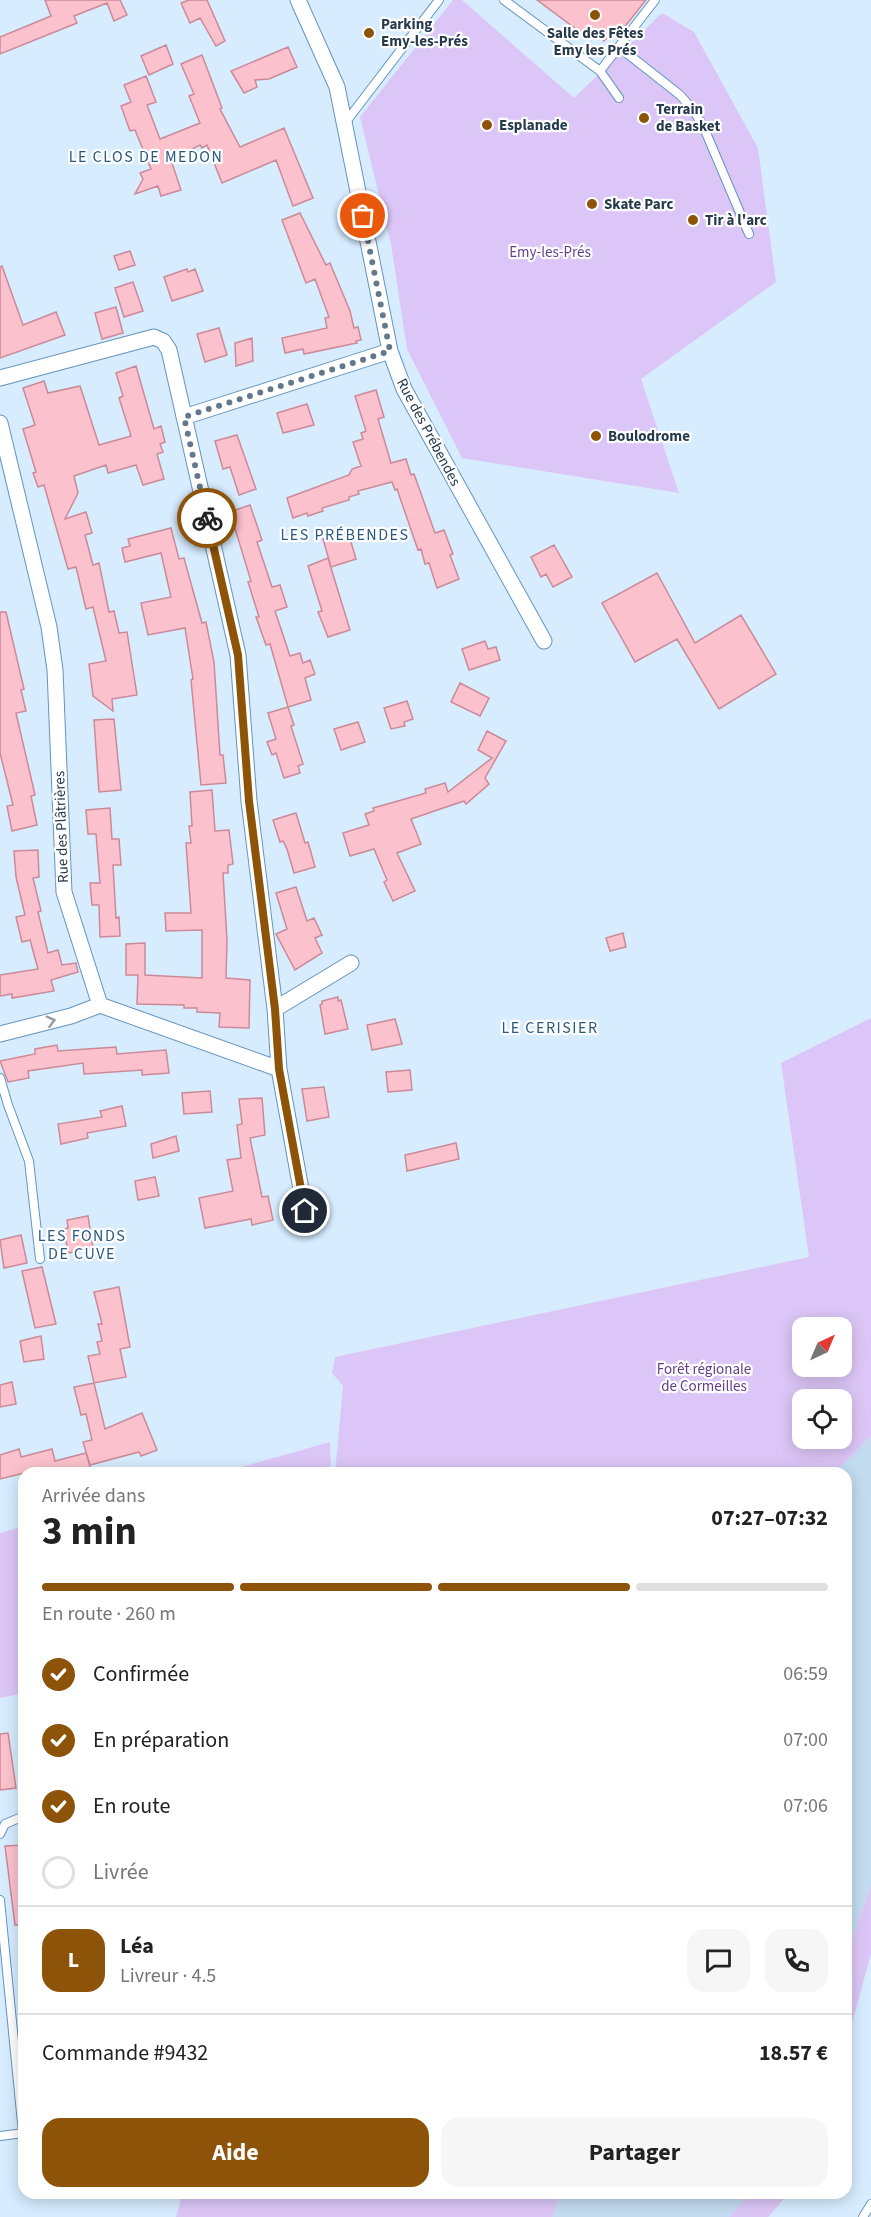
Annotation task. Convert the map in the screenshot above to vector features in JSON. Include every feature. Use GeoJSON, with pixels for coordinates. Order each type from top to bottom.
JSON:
{"type":"FeatureCollection","features":[{"type":"Feature","properties":{"kind":"street","name":"Rue des Prébendes"},"geometry":{"type":"LineString","coordinates":[[298,0],[337,87],[390,351],[404,389],[544,641]]}},
{"type":"Feature","properties":{"kind":"street"},"geometry":{"type":"LineString","coordinates":[[0,378],[154,337],[163,341],[169,350],[238,655],[249,801],[275,1009],[279,1069],[305,1211]]}},
{"type":"Feature","properties":{"kind":"street"},"geometry":{"type":"LineString","coordinates":[[184,417],[390,351]]}},
{"type":"Feature","properties":{"kind":"street","name":"Rue des Plâtrières"},"geometry":{"type":"LineString","coordinates":[[0,423],[50,627],[55,670],[64,892],[100,1005]]}},
{"type":"Feature","properties":{"kind":"street"},"geometry":{"type":"LineString","coordinates":[[275,1009],[351,963]]}},
{"type":"Feature","properties":{"kind":"street"},"geometry":{"type":"LineString","coordinates":[[0,1034],[71,1016],[100,1005],[279,1069]]}},
{"type":"Feature","properties":{"kind":"lane"},"geometry":{"type":"LineString","coordinates":[[345,123],[439,0]]}},
{"type":"Feature","properties":{"kind":"lane"},"geometry":{"type":"LineString","coordinates":[[504,0],[600,71],[619,98]]}},
{"type":"Feature","properties":{"kind":"lane"},"geometry":{"type":"LineString","coordinates":[[600,71],[655,0]]}},
{"type":"Feature","properties":{"kind":"lane"},"geometry":{"type":"LineString","coordinates":[[619,47],[680,94],[694,111],[704,128],[749,234]]}},
{"type":"Feature","properties":{"kind":"lane"},"geometry":{"type":"LineString","coordinates":[[0,1077],[8,1106],[29,1161],[40,1259]]}},
{"type":"Feature","properties":{"kind":"lane"},"geometry":{"type":"LineString","coordinates":[[0,1834],[5,1824],[18,1819]]}},
{"type":"Feature","properties":{"kind":"lane"},"geometry":{"type":"LineString","coordinates":[[0,1900],[18,2075]]}},
{"type":"Feature","properties":{"kind":"lane"},"geometry":{"type":"LineString","coordinates":[[0,2136],[18,2134]]}},
{"type":"Feature","properties":{"kind":"lane"},"geometry":{"type":"LineString","coordinates":[[863,2217],[871,2204]]}},
{"type":"Feature","properties":{"kind":"shaded area"},"geometry":{"type":"Polygon","coordinates":[[[871,1436],[871,1884],[852,1940],[852,1467],[840,1467],[871,1436]]]}},
{"type":"Feature","properties":{"kind":"shaded area"},"geometry":{"type":"Polygon","coordinates":[[[559,2199],[746,2199],[729,2217],[552,2217],[559,2199]]]}},
{"type":"Feature","properties":{"kind":"green space","name":"Emy-les-Prés"},"geometry":{"type":"Polygon","coordinates":[[[453,0],[462,0],[574,98],[662,13],[694,32],[758,148],[776,282],[641,379],[679,493],[462,458],[407,349],[391,244],[360,117],[453,0]]]}},
{"type":"Feature","properties":{"kind":"green space","name":"Forêt régionale de Cormeilles"},"geometry":{"type":"Polygon","coordinates":[[[871,1018],[871,1436],[840,1467],[336,1467],[343,1386],[332,1373],[335,1357],[809,1257],[781,1063],[871,1018]]]}},
{"type":"Feature","properties":{"kind":"green space"},"geometry":{"type":"Polygon","coordinates":[[[330,1442],[331,1467],[242,1467],[330,1442]]]}},
{"type":"Feature","properties":{"kind":"green space"},"geometry":{"type":"Polygon","coordinates":[[[18,1528],[18,1694],[0,1698],[0,1533],[18,1528]]]}},
{"type":"Feature","properties":{"kind":"green space"},"geometry":{"type":"Polygon","coordinates":[[[871,1884],[871,1954],[852,2023],[852,1940],[871,1884]]]}},
{"type":"Feature","properties":{"kind":"green space"},"geometry":{"type":"Polygon","coordinates":[[[181,2199],[559,2199],[552,2217],[176,2217],[181,2199]]]}},
{"type":"Feature","properties":{"kind":"green space"},"geometry":{"type":"Polygon","coordinates":[[[746,2199],[784,2199],[768,2217],[729,2217],[746,2199]]]}},
{"type":"Feature","properties":{"kind":"building"},"geometry":{"type":"Polygon","coordinates":[[[45,0],[120,0],[127,15],[114,21],[107,3],[74,16],[77,23],[0,54],[0,37],[51,16],[45,0]]]}},
{"type":"Feature","properties":{"kind":"building"},"geometry":{"type":"Polygon","coordinates":[[[189,0],[207,0],[225,41],[216,46],[200,18],[190,23],[181,3],[189,0]]]}},
{"type":"Feature","properties":{"kind":"building","name":"Salle des Fêtes Emy les Prés"},"geometry":{"type":"Polygon","coordinates":[[[537,0],[646,0],[619,34],[614,30],[604,41],[589,29],[584,35],[537,0]]]}},
{"type":"Feature","properties":{"kind":"building"},"geometry":{"type":"Polygon","coordinates":[[[166,45],[173,64],[149,75],[141,56],[166,45]]]}},
{"type":"Feature","properties":{"kind":"building"},"geometry":{"type":"Polygon","coordinates":[[[288,47],[297,67],[269,79],[255,80],[257,87],[244,93],[231,71],[288,47]]]}},
{"type":"Feature","properties":{"kind":"building"},"geometry":{"type":"Polygon","coordinates":[[[202,55],[222,108],[220,109],[240,147],[284,128],[313,198],[293,206],[276,160],[222,183],[207,145],[202,148],[200,145],[171,160],[181,190],[161,196],[158,186],[135,194],[143,179],[140,173],[151,169],[135,130],[130,131],[121,106],[131,102],[124,85],[146,76],[156,102],[147,105],[160,139],[200,123],[189,96],[194,94],[181,64],[202,55]]]}},
{"type":"Feature","properties":{"kind":"building"},"geometry":{"type":"Polygon","coordinates":[[[300,213],[326,265],[330,263],[350,311],[354,328],[358,327],[361,340],[356,341],[357,343],[304,354],[303,349],[285,353],[282,338],[327,328],[325,318],[329,317],[315,279],[306,283],[282,220],[300,213]]]}},
{"type":"Feature","properties":{"kind":"building"},"geometry":{"type":"Polygon","coordinates":[[[130,251],[135,265],[119,270],[114,256],[130,251]]]}},
{"type":"Feature","properties":{"kind":"building"},"geometry":{"type":"Polygon","coordinates":[[[2,266],[23,325],[56,312],[65,335],[0,358],[0,267],[2,266]]]}},
{"type":"Feature","properties":{"kind":"building"},"geometry":{"type":"Polygon","coordinates":[[[187,269],[188,272],[195,269],[203,291],[172,301],[164,277],[187,269]]]}},
{"type":"Feature","properties":{"kind":"building"},"geometry":{"type":"Polygon","coordinates":[[[133,282],[143,311],[124,317],[115,288],[133,282]]]}},
{"type":"Feature","properties":{"kind":"building"},"geometry":{"type":"Polygon","coordinates":[[[116,307],[123,333],[102,339],[95,313],[116,307]]]}},
{"type":"Feature","properties":{"kind":"building"},"geometry":{"type":"Polygon","coordinates":[[[219,328],[227,355],[205,362],[197,334],[219,328]]]}},
{"type":"Feature","properties":{"kind":"building"},"geometry":{"type":"Polygon","coordinates":[[[252,338],[253,361],[236,366],[235,343],[252,338]]]}},
{"type":"Feature","properties":{"kind":"building"},"geometry":{"type":"Polygon","coordinates":[[[136,366],[154,429],[161,426],[165,442],[160,444],[163,452],[157,454],[164,479],[143,485],[136,465],[108,473],[106,465],[74,476],[78,493],[65,519],[86,512],[92,533],[85,535],[93,565],[99,563],[109,612],[114,611],[119,633],[127,632],[137,695],[112,699],[113,711],[93,696],[89,664],[106,661],[93,607],[86,609],[76,567],[68,569],[44,485],[38,487],[33,473],[36,472],[23,429],[35,425],[23,388],[44,381],[48,393],[80,386],[99,445],[131,436],[119,398],[123,396],[116,373],[136,366]]]}},
{"type":"Feature","properties":{"kind":"building"},"geometry":{"type":"Polygon","coordinates":[[[376,390],[384,417],[378,419],[391,463],[406,459],[411,475],[414,474],[435,533],[444,530],[453,554],[450,555],[459,579],[437,588],[429,563],[425,564],[421,549],[418,550],[397,489],[395,490],[392,482],[358,491],[359,494],[349,497],[349,500],[322,508],[323,511],[293,518],[287,498],[349,475],[352,469],[361,466],[353,442],[363,439],[361,433],[366,431],[355,396],[376,390]]]}},
{"type":"Feature","properties":{"kind":"building"},"geometry":{"type":"Polygon","coordinates":[[[307,404],[314,425],[283,433],[277,413],[307,404]]]}},
{"type":"Feature","properties":{"kind":"building"},"geometry":{"type":"Polygon","coordinates":[[[237,435],[256,489],[239,495],[230,467],[223,469],[215,441],[237,435]]]}},
{"type":"Feature","properties":{"kind":"building"},"geometry":{"type":"Polygon","coordinates":[[[250,505],[262,540],[257,542],[272,587],[280,585],[287,607],[275,611],[290,656],[300,653],[303,663],[310,660],[315,674],[305,678],[311,700],[288,707],[270,644],[266,645],[256,617],[259,617],[248,582],[251,581],[230,512],[250,505]]]}},
{"type":"Feature","properties":{"kind":"building"},"geometry":{"type":"Polygon","coordinates":[[[171,528],[179,559],[184,558],[202,623],[206,622],[214,662],[220,755],[223,755],[226,783],[201,785],[191,680],[193,679],[185,628],[148,635],[141,603],[171,597],[161,553],[125,562],[122,548],[130,546],[128,539],[171,528]]]}},
{"type":"Feature","properties":{"kind":"building"},"geometry":{"type":"Polygon","coordinates":[[[348,532],[356,559],[331,567],[323,539],[348,532]]]}},
{"type":"Feature","properties":{"kind":"building"},"geometry":{"type":"Polygon","coordinates":[[[554,545],[572,577],[553,587],[546,574],[541,577],[531,557],[554,545]]]}},
{"type":"Feature","properties":{"kind":"building"},"geometry":{"type":"Polygon","coordinates":[[[328,558],[350,630],[328,637],[318,612],[322,611],[308,566],[328,558]]]}},
{"type":"Feature","properties":{"kind":"building"},"geometry":{"type":"Polygon","coordinates":[[[657,573],[695,643],[741,615],[776,674],[719,709],[677,639],[635,662],[602,603],[657,573]]]}},
{"type":"Feature","properties":{"kind":"building"},"geometry":{"type":"Polygon","coordinates":[[[0,612],[6,612],[24,689],[21,690],[26,711],[16,713],[35,795],[31,796],[37,825],[12,831],[7,806],[13,805],[0,753],[0,612]]]}},
{"type":"Feature","properties":{"kind":"building"},"geometry":{"type":"Polygon","coordinates":[[[485,641],[488,649],[496,647],[500,660],[469,670],[462,649],[485,641]]]}},
{"type":"Feature","properties":{"kind":"building"},"geometry":{"type":"Polygon","coordinates":[[[460,683],[489,698],[480,716],[451,702],[460,683]]]}},
{"type":"Feature","properties":{"kind":"building"},"geometry":{"type":"Polygon","coordinates":[[[407,701],[413,719],[404,722],[405,726],[391,729],[384,708],[407,701]]]}},
{"type":"Feature","properties":{"kind":"building"},"geometry":{"type":"Polygon","coordinates":[[[288,707],[294,725],[291,726],[303,764],[298,766],[300,773],[284,778],[276,753],[272,755],[267,742],[276,739],[268,713],[288,707]]]}},
{"type":"Feature","properties":{"kind":"building"},"geometry":{"type":"Polygon","coordinates":[[[114,719],[121,790],[99,792],[94,720],[114,719]]]}},
{"type":"Feature","properties":{"kind":"building"},"geometry":{"type":"Polygon","coordinates":[[[358,722],[365,742],[341,750],[334,729],[358,722]]]}},
{"type":"Feature","properties":{"kind":"building"},"geometry":{"type":"Polygon","coordinates":[[[487,731],[506,741],[485,778],[489,784],[466,804],[464,801],[411,819],[421,844],[397,853],[415,891],[393,901],[384,882],[387,880],[374,849],[350,856],[343,833],[369,825],[365,814],[374,811],[373,808],[426,793],[425,789],[445,783],[448,792],[492,758],[478,750],[487,731]]]}},
{"type":"Feature","properties":{"kind":"building"},"geometry":{"type":"Polygon","coordinates":[[[212,790],[215,831],[229,830],[233,864],[228,865],[228,873],[223,873],[227,940],[226,978],[250,980],[249,1028],[219,1027],[220,1013],[197,1012],[197,1008],[184,1008],[184,1005],[137,1004],[138,975],[126,975],[126,944],[145,943],[145,975],[202,978],[202,930],[166,931],[165,913],[191,913],[186,843],[191,843],[190,792],[212,790]]]}},
{"type":"Feature","properties":{"kind":"building"},"geometry":{"type":"Polygon","coordinates":[[[110,808],[112,839],[119,839],[121,865],[113,865],[116,918],[119,917],[120,936],[100,937],[99,905],[92,905],[90,883],[100,883],[96,834],[88,834],[86,810],[110,808]]]}},
{"type":"Feature","properties":{"kind":"building"},"geometry":{"type":"Polygon","coordinates":[[[296,813],[315,867],[294,873],[287,849],[283,841],[280,842],[273,820],[296,813]]]}},
{"type":"Feature","properties":{"kind":"building"},"geometry":{"type":"Polygon","coordinates":[[[38,850],[39,877],[33,878],[48,953],[58,950],[62,965],[76,963],[78,972],[51,980],[54,991],[12,998],[12,994],[0,996],[0,975],[38,969],[30,940],[22,942],[16,917],[25,915],[16,877],[14,851],[38,850]]]}},
{"type":"Feature","properties":{"kind":"building"},"geometry":{"type":"Polygon","coordinates":[[[296,887],[307,921],[314,918],[322,935],[315,938],[322,953],[295,970],[276,934],[287,929],[276,893],[296,887]]]}},
{"type":"Feature","properties":{"kind":"building"},"geometry":{"type":"Polygon","coordinates":[[[623,933],[626,947],[610,951],[606,938],[623,933]]]}},
{"type":"Feature","properties":{"kind":"building"},"geometry":{"type":"Polygon","coordinates":[[[338,997],[338,1001],[341,1000],[348,1029],[325,1034],[320,1005],[322,1001],[338,997]]]}},
{"type":"Feature","properties":{"kind":"building"},"geometry":{"type":"Polygon","coordinates":[[[395,1019],[402,1044],[372,1050],[367,1025],[395,1019]]]}},
{"type":"Feature","properties":{"kind":"building"},"geometry":{"type":"Polygon","coordinates":[[[57,1045],[58,1051],[116,1047],[117,1054],[166,1050],[169,1073],[142,1075],[142,1070],[84,1074],[83,1063],[28,1071],[29,1078],[8,1082],[0,1061],[35,1054],[35,1049],[57,1045]]]}},
{"type":"Feature","properties":{"kind":"building"},"geometry":{"type":"Polygon","coordinates":[[[410,1070],[412,1090],[388,1092],[386,1072],[410,1070]]]}},
{"type":"Feature","properties":{"kind":"building"},"geometry":{"type":"Polygon","coordinates":[[[324,1087],[329,1117],[307,1121],[302,1089],[324,1087]]]}},
{"type":"Feature","properties":{"kind":"building"},"geometry":{"type":"Polygon","coordinates":[[[210,1091],[212,1112],[184,1114],[182,1093],[210,1091]]]}},
{"type":"Feature","properties":{"kind":"building"},"geometry":{"type":"Polygon","coordinates":[[[262,1098],[265,1135],[250,1138],[262,1197],[268,1196],[273,1220],[252,1225],[251,1219],[205,1228],[199,1198],[233,1191],[227,1160],[241,1158],[237,1125],[242,1124],[239,1099],[262,1098]]]}},
{"type":"Feature","properties":{"kind":"building"},"geometry":{"type":"Polygon","coordinates":[[[122,1106],[126,1126],[87,1133],[88,1138],[61,1144],[58,1124],[102,1117],[100,1111],[122,1106]]]}},
{"type":"Feature","properties":{"kind":"building"},"geometry":{"type":"Polygon","coordinates":[[[176,1136],[179,1151],[153,1158],[151,1144],[176,1136]]]}},
{"type":"Feature","properties":{"kind":"building"},"geometry":{"type":"Polygon","coordinates":[[[456,1143],[459,1159],[407,1171],[405,1155],[456,1143]]]}},
{"type":"Feature","properties":{"kind":"building"},"geometry":{"type":"Polygon","coordinates":[[[155,1177],[159,1196],[138,1200],[135,1181],[155,1177]]]}},
{"type":"Feature","properties":{"kind":"building"},"geometry":{"type":"Polygon","coordinates":[[[88,1216],[93,1248],[68,1253],[64,1229],[68,1228],[67,1220],[88,1216]]]}},
{"type":"Feature","properties":{"kind":"building"},"geometry":{"type":"Polygon","coordinates":[[[21,1235],[27,1263],[4,1268],[0,1240],[21,1235]]]}},
{"type":"Feature","properties":{"kind":"building"},"geometry":{"type":"Polygon","coordinates":[[[42,1267],[56,1324],[35,1328],[22,1271],[42,1267]]]}},
{"type":"Feature","properties":{"kind":"building"},"geometry":{"type":"Polygon","coordinates":[[[119,1287],[130,1347],[120,1349],[126,1377],[94,1383],[88,1356],[100,1354],[97,1342],[102,1341],[98,1324],[102,1324],[94,1292],[119,1287]]]}},
{"type":"Feature","properties":{"kind":"building"},"geometry":{"type":"Polygon","coordinates":[[[41,1336],[44,1359],[24,1362],[20,1341],[41,1336]]]}},
{"type":"Feature","properties":{"kind":"building"},"geometry":{"type":"Polygon","coordinates":[[[12,1382],[16,1404],[0,1407],[0,1385],[12,1382]]]}},
{"type":"Feature","properties":{"kind":"building"},"geometry":{"type":"Polygon","coordinates":[[[94,1383],[105,1429],[142,1413],[157,1450],[141,1456],[139,1452],[90,1465],[83,1442],[92,1440],[86,1414],[81,1415],[74,1387],[94,1383]]]}},
{"type":"Feature","properties":{"kind":"building"},"geometry":{"type":"Polygon","coordinates":[[[19,1449],[21,1457],[52,1449],[55,1461],[86,1453],[90,1467],[18,1467],[18,1474],[0,1479],[0,1455],[19,1449]]]}},
{"type":"Feature","properties":{"kind":"building"},"geometry":{"type":"Polygon","coordinates":[[[8,1733],[16,1788],[0,1790],[0,1734],[8,1733]]]}},
{"type":"Feature","properties":{"kind":"building"},"geometry":{"type":"Polygon","coordinates":[[[18,1845],[18,1925],[15,1925],[5,1846],[18,1845]]]}},
{"type":"Feature","properties":{"kind":"way so far"},"geometry":{"type":"LineString","coordinates":[[207,518],[184,417],[390,351],[363,216]]}},
{"type":"Feature","properties":{"kind":"place","name":"Salle des Fêtes Emy les Prés"},"geometry":{"type":"Point","coordinates":[595,15]}},
{"type":"Feature","properties":{"kind":"place","name":"Parking Emy-les-Prés"},"geometry":{"type":"Point","coordinates":[369,33]}},
{"type":"Feature","properties":{"kind":"place","name":"Terrain de Basket"},"geometry":{"type":"Point","coordinates":[644,118]}},
{"type":"Feature","properties":{"kind":"place","name":"Esplanade"},"geometry":{"type":"Point","coordinates":[487,125]}},
{"type":"Feature","properties":{"kind":"place","name":"Skate Parc"},"geometry":{"type":"Point","coordinates":[592,204]}},
{"type":"Feature","properties":{"kind":"place","name":"Tir à l'arc"},"geometry":{"type":"Point","coordinates":[693,220]}},
{"type":"Feature","properties":{"kind":"place","name":"Boulodrome"},"geometry":{"type":"Point","coordinates":[596,436]}},
{"type":"Feature","properties":{"kind":"district","name":"LE CLOS DE MEDON"},"geometry":{"type":"Point","coordinates":[146,156]}},
{"type":"Feature","properties":{"kind":"district","name":"LES PRÉBENDES"},"geometry":{"type":"Point","coordinates":[345,534]}},
{"type":"Feature","properties":{"kind":"district","name":"LE CERISIER"},"geometry":{"type":"Point","coordinates":[550,1027]}},
{"type":"Feature","properties":{"kind":"district","name":"LES FONDS DE CUVE"},"geometry":{"type":"Point","coordinates":[82,1244]}},
{"type":"Feature","properties":{"kind":"route"},"geometry":{"type":"LineString","coordinates":[[207,518],[238,655],[249,801],[275,1009],[279,1069],[305,1211]]}}]}
